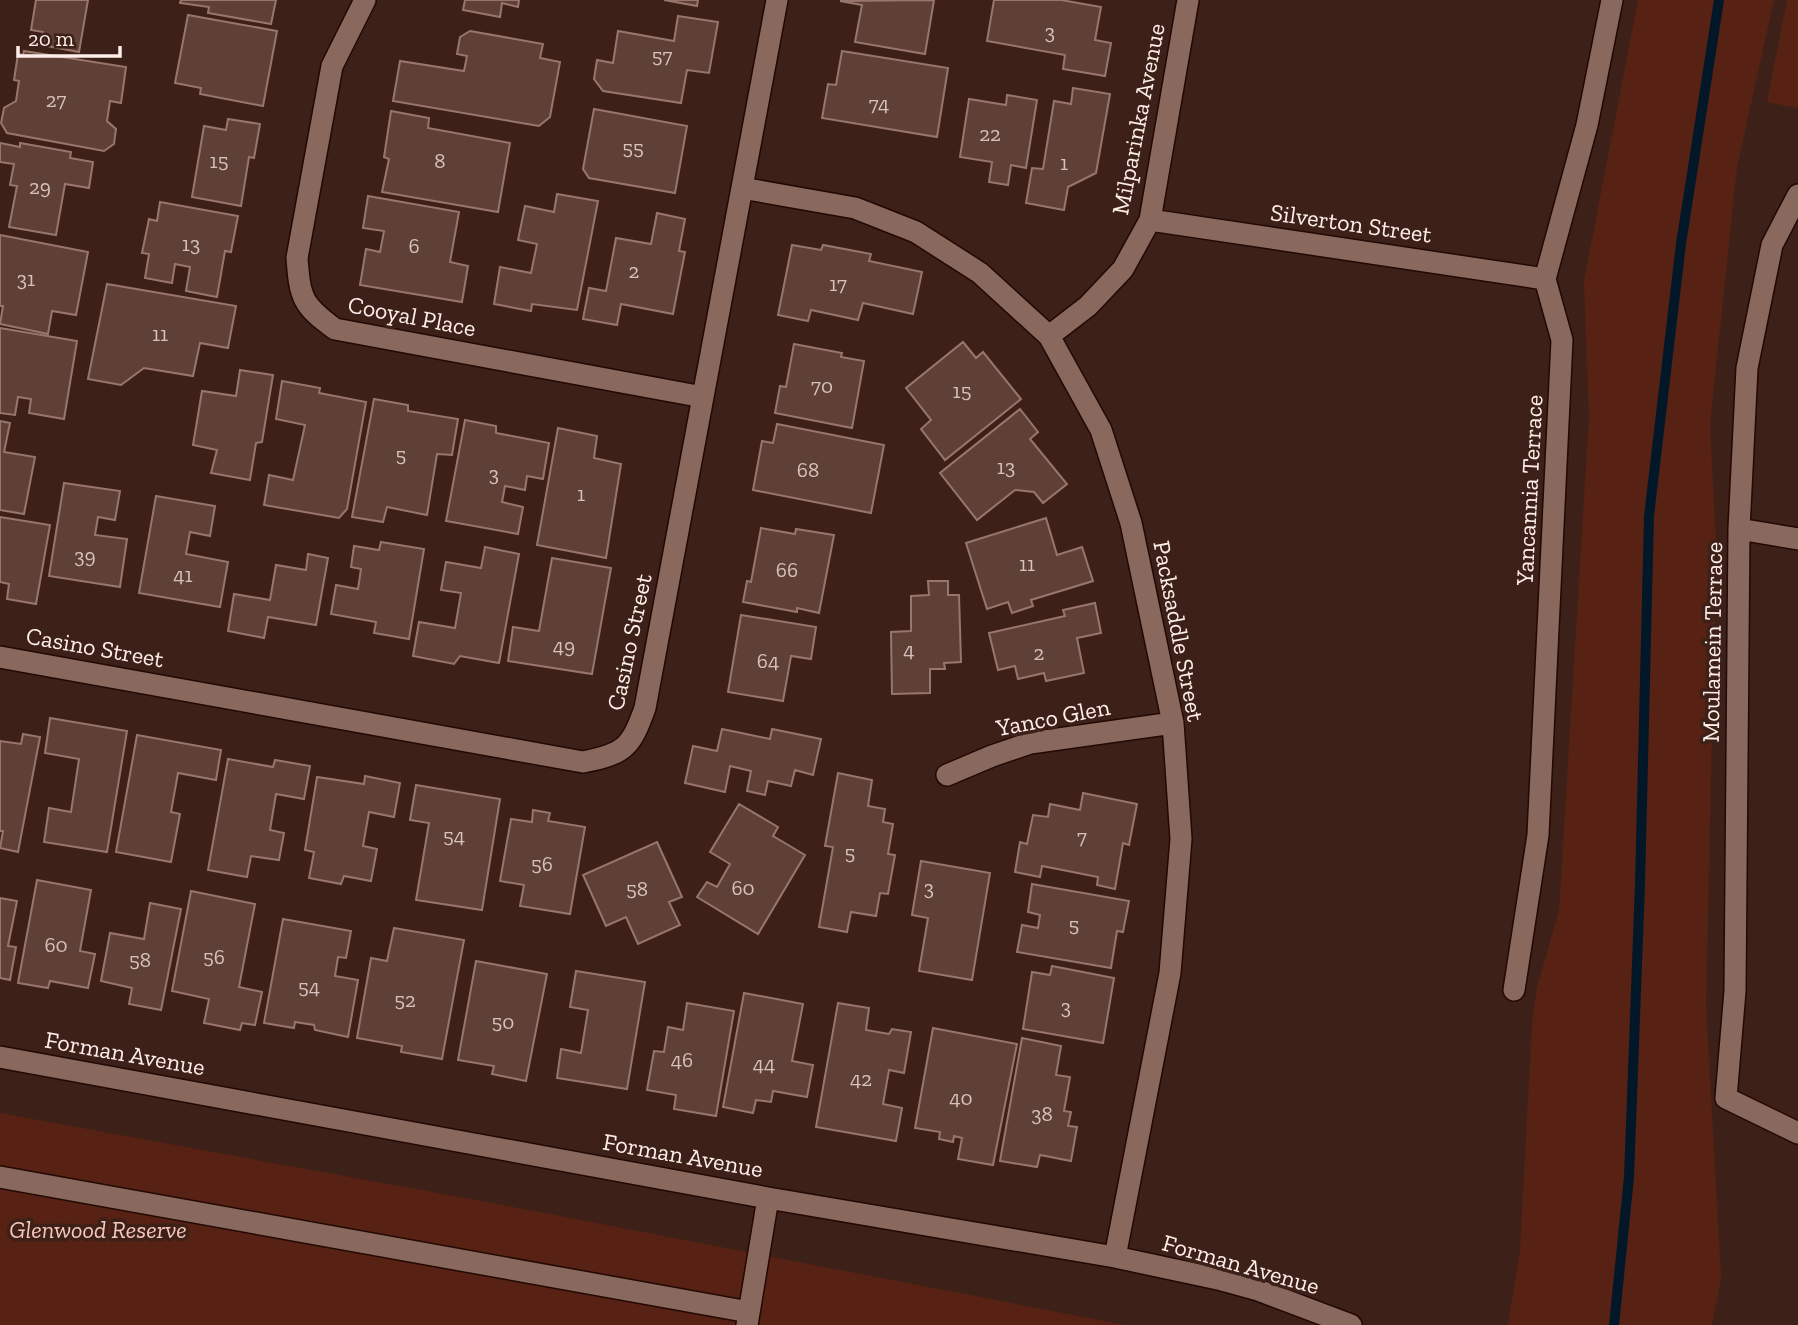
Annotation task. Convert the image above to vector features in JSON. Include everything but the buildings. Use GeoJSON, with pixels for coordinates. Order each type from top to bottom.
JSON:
{"type":"FeatureCollection","features":[{"type":"Feature","properties":{"kind":"street","name":"Cooyal Place"},"geometry":{"type":"LineString","coordinates":[[365,0],[332,66],[297,258],[299,289],[311,311],[335,329],[702,397]]}},
{"type":"Feature","properties":{"kind":"street","name":"Casino Street"},"geometry":{"type":"LineString","coordinates":[[0,657],[583,762],[607,757],[625,748],[636,732],[645,708],[777,0]]}},
{"type":"Feature","properties":{"kind":"street","name":"Milparinka Avenue"},"geometry":{"type":"LineString","coordinates":[[1049,336],[1088,306],[1123,269],[1150,220],[1188,0]]}},
{"type":"Feature","properties":{"kind":"street"},"geometry":{"type":"LineString","coordinates":[[1545,279],[1587,125],[1612,0]]}},
{"type":"Feature","properties":{"kind":"street","name":"Packsaddle Street"},"geometry":{"type":"LineString","coordinates":[[742,188],[855,208],[916,232],[980,274],[1049,336],[1101,430],[1131,523],[1173,723],[1181,839],[1170,974],[1115,1257]]}},
{"type":"Feature","properties":{"kind":"street","name":"Moulamein Terrace"},"geometry":{"type":"LineString","coordinates":[[1798,195],[1772,245],[1748,368],[1739,528],[1735,991],[1726,1098],[1798,1133]]}},
{"type":"Feature","properties":{"kind":"street","name":"Silverton Street"},"geometry":{"type":"LineString","coordinates":[[1150,220],[1545,279]]}},
{"type":"Feature","properties":{"kind":"street","name":"Yancannia Terrace"},"geometry":{"type":"LineString","coordinates":[[1514,990],[1538,835],[1562,340],[1545,279]]}},
{"type":"Feature","properties":{"kind":"street"},"geometry":{"type":"LineString","coordinates":[[1739,528],[1798,539]]}},
{"type":"Feature","properties":{"kind":"street","name":"Yanco Glen"},"geometry":{"type":"LineString","coordinates":[[947,775],[1030,743],[1173,723]]}},
{"type":"Feature","properties":{"kind":"street","name":"Forman Avenue"},"geometry":{"type":"LineString","coordinates":[[0,1057],[768,1198],[1115,1257],[1238,1285],[1351,1325]]}},
{"type":"Feature","properties":{"kind":"street"},"geometry":{"type":"LineString","coordinates":[[0,1177],[748,1319],[768,1198]]}},
{"type":"Feature","properties":{"kind":"green space"},"geometry":{"type":"Polygon","coordinates":[[[1638,0],[1774,0],[1737,167],[1710,424],[1716,546],[1706,1006],[1721,1278],[1712,1325],[1508,1325],[1520,1250],[1532,1025],[1537,987],[1559,911],[1589,417],[1584,281],[1638,0]]]}},
{"type":"Feature","properties":{"kind":"green space"},"geometry":{"type":"Polygon","coordinates":[[[1787,0],[1798,0],[1798,108],[1767,102],[1787,0]]]}},
{"type":"Feature","properties":{"kind":"green space","name":"Glenwood Reserve"},"geometry":{"type":"Polygon","coordinates":[[[0,1113],[503,1205],[1125,1325],[0,1325],[0,1113]]]}},
{"type":"Feature","properties":{"kind":"waterway"},"geometry":{"type":"LineString","coordinates":[[1614,1325],[1629,1177],[1640,884],[1649,516],[1681,244],[1719,0]]}}]}
